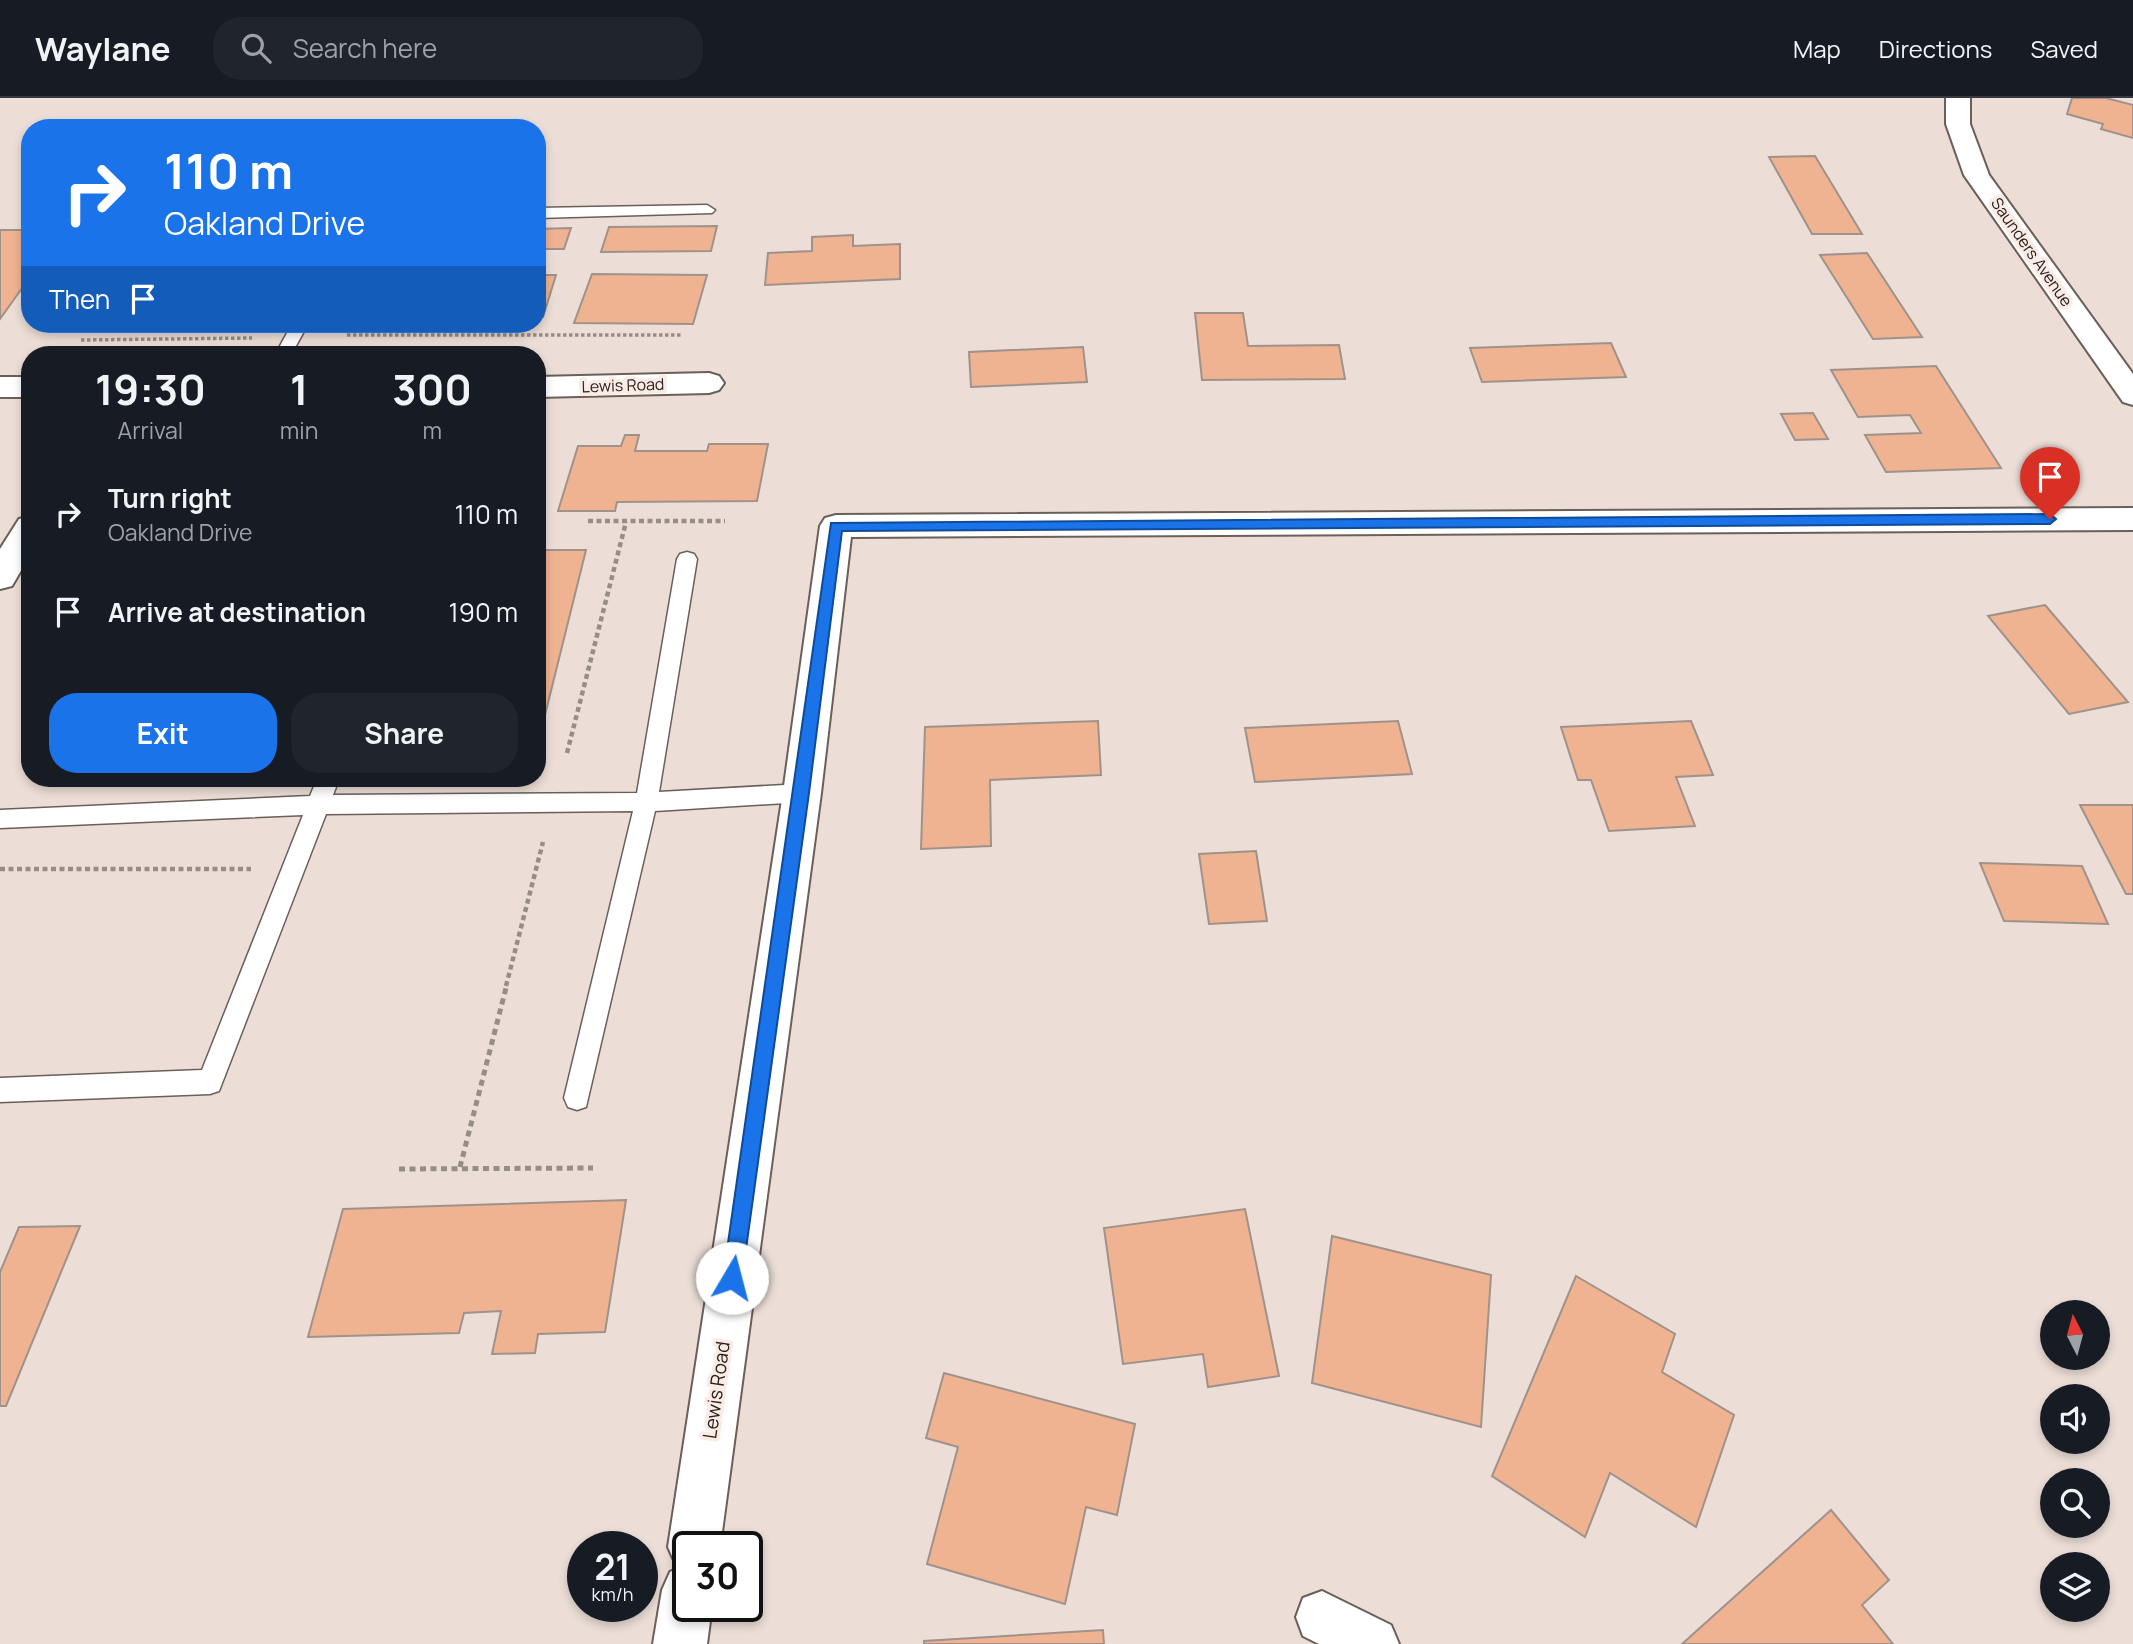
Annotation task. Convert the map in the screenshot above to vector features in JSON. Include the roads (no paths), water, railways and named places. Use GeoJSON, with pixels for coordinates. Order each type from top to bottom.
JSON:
{"type":"FeatureCollection","features":[{"type":"Feature","properties":{"kind":"street","name":"Saunders Avenue"},"geometry":{"type":"LineString","coordinates":[[1958,98],[1958,124],[1977,175],[2133,395]]}},
{"type":"Feature","properties":{"kind":"street","name":"Lewis Road"},"geometry":{"type":"LineString","coordinates":[[546,387],[709,383]]}},
{"type":"Feature","properties":{"kind":"street"},"geometry":{"type":"LineString","coordinates":[[0,387],[21,387]]}},
{"type":"Feature","properties":{"kind":"street","name":"Lewis Road"},"geometry":{"type":"LineString","coordinates":[[696,1531],[802,793],[836,526],[2133,519]]}},
{"type":"Feature","properties":{"kind":"street"},"geometry":{"type":"LineString","coordinates":[[0,577],[21,542]]}},
{"type":"Feature","properties":{"kind":"street"},"geometry":{"type":"LineString","coordinates":[[1322,1617],[1372,1644]]}},
{"type":"Feature","properties":{"kind":"street"},"geometry":{"type":"LineString","coordinates":[[680,1644],[683,1622]]}},
{"type":"Feature","properties":{"kind":"lane"},"geometry":{"type":"LineString","coordinates":[[546,214],[707,210]]}},
{"type":"Feature","properties":{"kind":"lane"},"geometry":{"type":"LineString","coordinates":[[576,1098],[646,802],[687,559]]}},
{"type":"Feature","properties":{"kind":"lane"},"geometry":{"type":"LineString","coordinates":[[0,1090],[210,1082],[325,787]]}},
{"type":"Feature","properties":{"kind":"lane"},"geometry":{"type":"LineString","coordinates":[[0,819],[383,802],[646,802],[802,793]]}}]}
